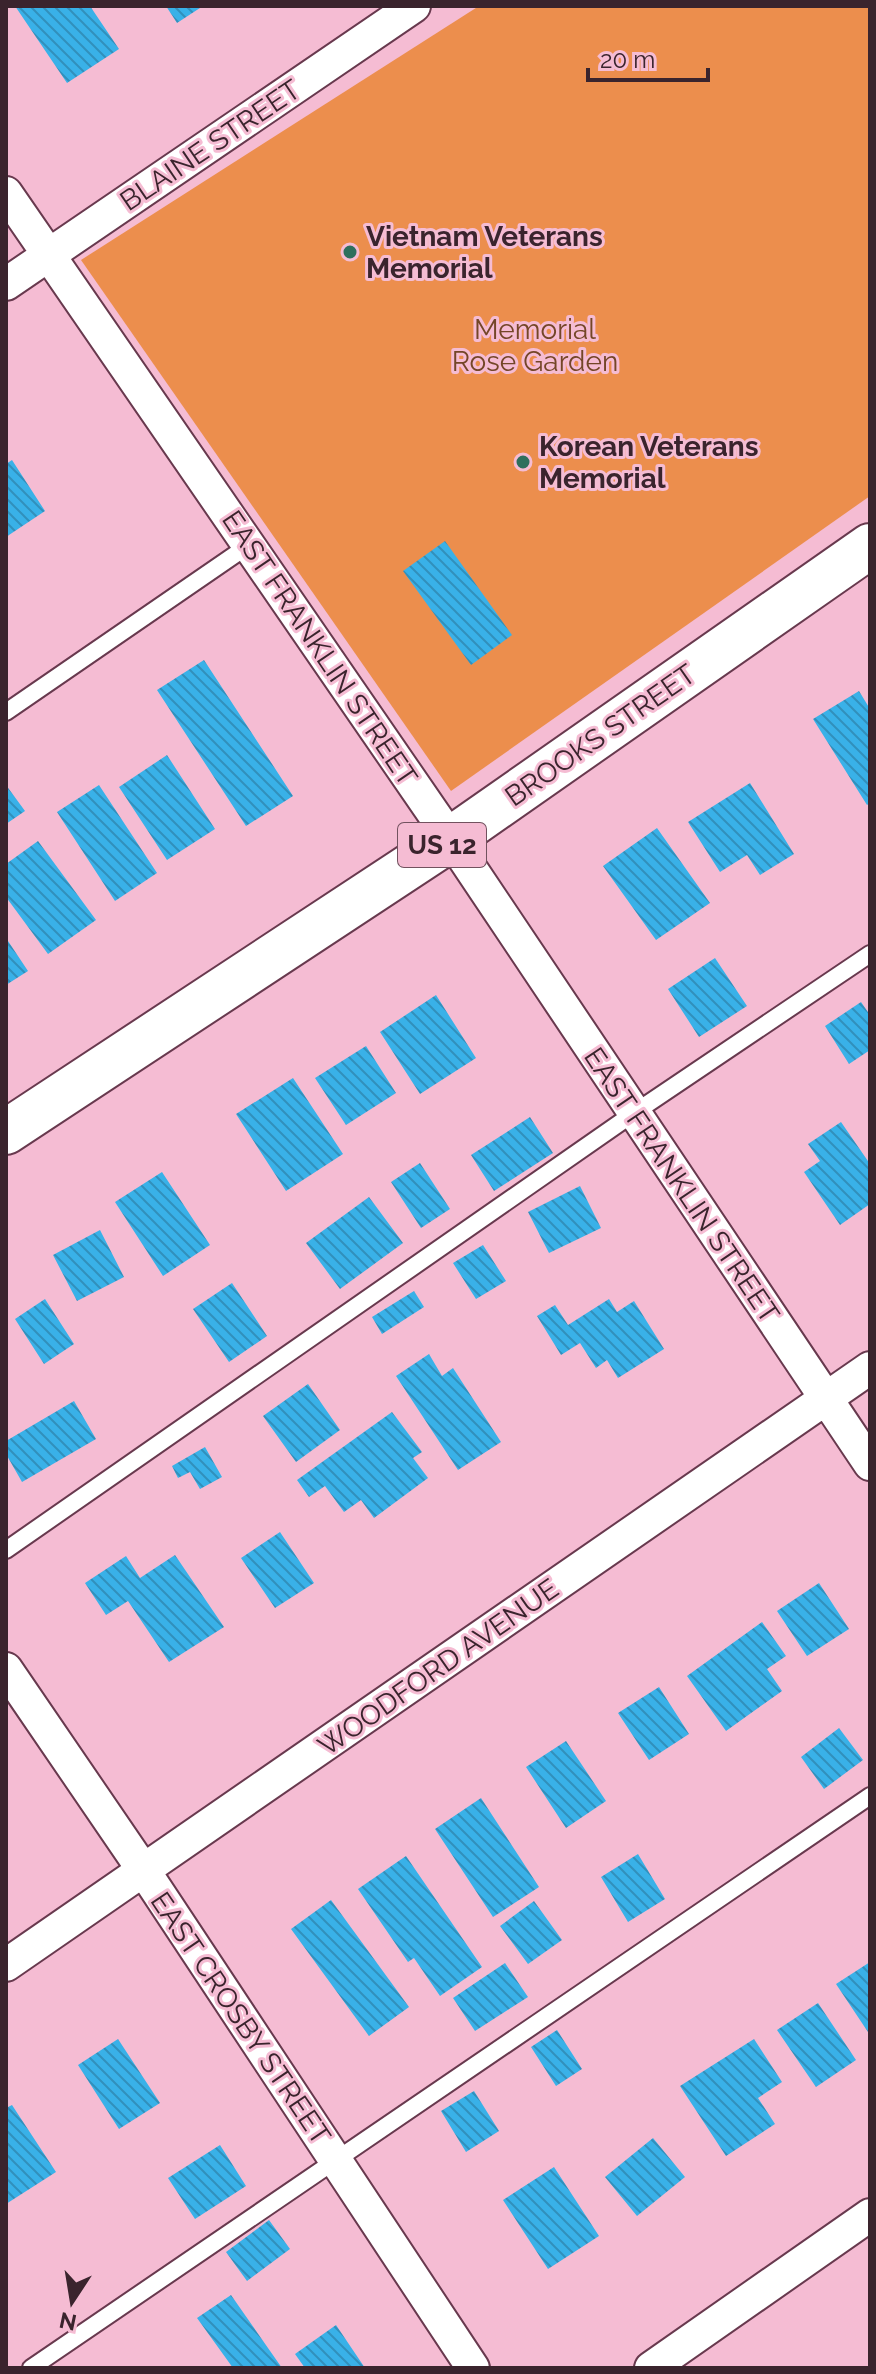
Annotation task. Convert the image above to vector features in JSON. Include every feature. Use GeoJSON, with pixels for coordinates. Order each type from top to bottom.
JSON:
{"type":"FeatureCollection","features":[{"type":"Feature","properties":{"kind":"highway","name":"BROOKS STREET"},"geometry":{"type":"LineString","coordinates":[[6,1132],[451,839],[870,546]]}},
{"type":"Feature","properties":{"kind":"street","name":"BLAINE STREET"},"geometry":{"type":"LineString","coordinates":[[6,284],[414,6]]}},
{"type":"Feature","properties":{"kind":"street","name":"EAST FRANKLIN STREET"},"geometry":{"type":"LineString","coordinates":[[6,193],[451,839],[870,1464]]}},
{"type":"Feature","properties":{"kind":"street","name":"WOODFORD AVENUE"},"geometry":{"type":"LineString","coordinates":[[6,1965],[870,1368]]}},
{"type":"Feature","properties":{"kind":"street","name":"EAST CROSBY STREET"},"geometry":{"type":"LineString","coordinates":[[6,1669],[144,1871],[473,2368]]}},
{"type":"Feature","properties":{"kind":"street"},"geometry":{"type":"LineString","coordinates":[[651,2368],[870,2215]]}},
{"type":"Feature","properties":{"kind":"lane"},"geometry":{"type":"LineString","coordinates":[[6,712],[249,545]]}},
{"type":"Feature","properties":{"kind":"lane"},"geometry":{"type":"LineString","coordinates":[[6,1550],[634,1113],[870,954]]}},
{"type":"Feature","properties":{"kind":"lane"},"geometry":{"type":"LineString","coordinates":[[31,2368],[870,1796]]}},
{"type":"Feature","properties":{"kind":"green space","name":"Memorial Rose Garden"},"geometry":{"type":"Polygon","coordinates":[[[479,6],[870,6],[870,496],[451,791],[81,260],[479,6]]]}},
{"type":"Feature","properties":{"kind":"building"},"geometry":{"type":"Polygon","coordinates":[[[15,6],[90,6],[119,49],[67,83],[15,6]]]}},
{"type":"Feature","properties":{"kind":"building"},"geometry":{"type":"Polygon","coordinates":[[[166,6],[203,6],[177,23],[166,6]]]}},
{"type":"Feature","properties":{"kind":"building"},"geometry":{"type":"Polygon","coordinates":[[[12,460],[45,511],[6,537],[6,464],[12,460]]]}},
{"type":"Feature","properties":{"kind":"building"},"geometry":{"type":"Polygon","coordinates":[[[445,541],[512,635],[471,665],[403,571],[445,541]]]}},
{"type":"Feature","properties":{"kind":"building"},"geometry":{"type":"Polygon","coordinates":[[[204,660],[293,796],[246,826],[157,690],[204,660]]]}},
{"type":"Feature","properties":{"kind":"building"},"geometry":{"type":"Polygon","coordinates":[[[859,691],[870,709],[870,803],[867,805],[813,719],[859,691]]]}},
{"type":"Feature","properties":{"kind":"building"},"geometry":{"type":"Polygon","coordinates":[[[167,755],[215,829],[167,860],[119,787],[167,755]]]}},
{"type":"Feature","properties":{"kind":"building"},"geometry":{"type":"Polygon","coordinates":[[[750,783],[794,854],[760,875],[747,855],[720,872],[688,822],[750,783]]]}},
{"type":"Feature","properties":{"kind":"building"},"geometry":{"type":"Polygon","coordinates":[[[6,785],[25,811],[6,824],[6,785]]]}},
{"type":"Feature","properties":{"kind":"building"},"geometry":{"type":"Polygon","coordinates":[[[99,785],[157,873],[115,901],[57,812],[99,785]]]}},
{"type":"Feature","properties":{"kind":"building"},"geometry":{"type":"Polygon","coordinates":[[[657,828],[710,903],[656,940],[603,866],[657,828]]]}},
{"type":"Feature","properties":{"kind":"building"},"geometry":{"type":"Polygon","coordinates":[[[38,841],[96,920],[48,954],[6,897],[6,864],[38,841]]]}},
{"type":"Feature","properties":{"kind":"building"},"geometry":{"type":"Polygon","coordinates":[[[6,938],[28,971],[6,985],[6,938]]]}},
{"type":"Feature","properties":{"kind":"building"},"geometry":{"type":"Polygon","coordinates":[[[715,958],[747,1006],[699,1037],[668,989],[715,958]]]}},
{"type":"Feature","properties":{"kind":"building"},"geometry":{"type":"Polygon","coordinates":[[[436,995],[476,1058],[420,1094],[380,1032],[436,995]]]}},
{"type":"Feature","properties":{"kind":"building"},"geometry":{"type":"Polygon","coordinates":[[[861,1002],[870,1015],[870,1050],[849,1064],[825,1026],[861,1002]]]}},
{"type":"Feature","properties":{"kind":"building"},"geometry":{"type":"Polygon","coordinates":[[[366,1046],[396,1093],[346,1125],[315,1078],[366,1046]]]}},
{"type":"Feature","properties":{"kind":"building"},"geometry":{"type":"Polygon","coordinates":[[[293,1078],[343,1154],[286,1191],[236,1114],[293,1078]]]}},
{"type":"Feature","properties":{"kind":"building"},"geometry":{"type":"Polygon","coordinates":[[[530,1117],[553,1153],[494,1191],[471,1155],[530,1117]]]}},
{"type":"Feature","properties":{"kind":"building"},"geometry":{"type":"Polygon","coordinates":[[[841,1122],[870,1164],[870,1204],[840,1225],[804,1172],[820,1161],[808,1144],[841,1122]]]}},
{"type":"Feature","properties":{"kind":"building"},"geometry":{"type":"Polygon","coordinates":[[[420,1163],[450,1209],[421,1228],[391,1182],[420,1163]]]}},
{"type":"Feature","properties":{"kind":"building"},"geometry":{"type":"Polygon","coordinates":[[[162,1172],[210,1245],[163,1276],[115,1202],[162,1172]]]}},
{"type":"Feature","properties":{"kind":"building"},"geometry":{"type":"Polygon","coordinates":[[[580,1186],[601,1228],[549,1253],[528,1212],[580,1186]]]}},
{"type":"Feature","properties":{"kind":"building"},"geometry":{"type":"Polygon","coordinates":[[[369,1197],[403,1243],[340,1289],[306,1243],[369,1197]]]}},
{"type":"Feature","properties":{"kind":"building"},"geometry":{"type":"Polygon","coordinates":[[[100,1230],[124,1277],[77,1301],[53,1255],[100,1230]]]}},
{"type":"Feature","properties":{"kind":"building"},"geometry":{"type":"Polygon","coordinates":[[[483,1245],[506,1281],[476,1299],[453,1263],[483,1245]]]}},
{"type":"Feature","properties":{"kind":"building"},"geometry":{"type":"Polygon","coordinates":[[[232,1283],[267,1336],[229,1362],[193,1309],[232,1283]]]}},
{"type":"Feature","properties":{"kind":"building"},"geometry":{"type":"Polygon","coordinates":[[[414,1291],[424,1307],[382,1334],[372,1317],[414,1291]]]}},
{"type":"Feature","properties":{"kind":"building"},"geometry":{"type":"Polygon","coordinates":[[[45,1299],[74,1344],[44,1364],[15,1319],[45,1299]]]}},
{"type":"Feature","properties":{"kind":"building"},"geometry":{"type":"Polygon","coordinates":[[[609,1299],[617,1312],[634,1301],[664,1349],[618,1378],[607,1360],[596,1368],[580,1343],[561,1355],[537,1316],[555,1305],[568,1325],[609,1299]]]}},
{"type":"Feature","properties":{"kind":"building"},"geometry":{"type":"Polygon","coordinates":[[[429,1354],[442,1376],[453,1368],[501,1442],[458,1470],[396,1376],[429,1354]]]}},
{"type":"Feature","properties":{"kind":"building"},"geometry":{"type":"Polygon","coordinates":[[[308,1384],[340,1430],[296,1462],[263,1416],[308,1384]]]}},
{"type":"Feature","properties":{"kind":"building"},"geometry":{"type":"Polygon","coordinates":[[[74,1401],[96,1439],[22,1482],[6,1454],[6,1441],[74,1401]]]}},
{"type":"Feature","properties":{"kind":"building"},"geometry":{"type":"Polygon","coordinates":[[[392,1412],[422,1452],[413,1458],[428,1478],[374,1518],[361,1500],[344,1512],[325,1486],[309,1497],[297,1480],[392,1412]]]}},
{"type":"Feature","properties":{"kind":"building"},"geometry":{"type":"Polygon","coordinates":[[[205,1447],[222,1477],[200,1489],[190,1472],[178,1478],[172,1466],[205,1447]]]}},
{"type":"Feature","properties":{"kind":"building"},"geometry":{"type":"Polygon","coordinates":[[[280,1532],[314,1583],[275,1608],[241,1558],[280,1532]]]}},
{"type":"Feature","properties":{"kind":"building"},"geometry":{"type":"Polygon","coordinates":[[[175,1555],[224,1627],[169,1662],[128,1601],[106,1615],[85,1583],[126,1556],[140,1578],[175,1555]]]}},
{"type":"Feature","properties":{"kind":"building"},"geometry":{"type":"Polygon","coordinates":[[[819,1583],[849,1629],[807,1656],[777,1611],[819,1583]]]}},
{"type":"Feature","properties":{"kind":"building"},"geometry":{"type":"Polygon","coordinates":[[[762,1622],[786,1656],[767,1669],[782,1691],[726,1731],[687,1676],[762,1622]]]}},
{"type":"Feature","properties":{"kind":"building"},"geometry":{"type":"Polygon","coordinates":[[[659,1687],[689,1734],[649,1760],[618,1713],[659,1687]]]}},
{"type":"Feature","properties":{"kind":"building"},"geometry":{"type":"Polygon","coordinates":[[[839,1728],[863,1760],[824,1789],[801,1757],[839,1728]]]}},
{"type":"Feature","properties":{"kind":"building"},"geometry":{"type":"Polygon","coordinates":[[[566,1741],[606,1801],[566,1828],[526,1767],[566,1741]]]}},
{"type":"Feature","properties":{"kind":"building"},"geometry":{"type":"Polygon","coordinates":[[[481,1798],[539,1887],[493,1917],[435,1829],[481,1798]]]}},
{"type":"Feature","properties":{"kind":"building"},"geometry":{"type":"Polygon","coordinates":[[[638,1854],[665,1899],[628,1922],[601,1877],[638,1854]]]}},
{"type":"Feature","properties":{"kind":"building"},"geometry":{"type":"Polygon","coordinates":[[[406,1856],[482,1967],[440,1996],[414,1958],[408,1962],[358,1889],[406,1856]]]}},
{"type":"Feature","properties":{"kind":"building"},"geometry":{"type":"Polygon","coordinates":[[[331,1900],[409,2007],[369,2036],[291,1929],[331,1900]]]}},
{"type":"Feature","properties":{"kind":"building"},"geometry":{"type":"Polygon","coordinates":[[[534,1901],[562,1940],[528,1964],[500,1926],[534,1901]]]}},
{"type":"Feature","properties":{"kind":"building"},"geometry":{"type":"Polygon","coordinates":[[[870,1962],[870,2035],[836,1984],[870,1962]]]}},
{"type":"Feature","properties":{"kind":"building"},"geometry":{"type":"Polygon","coordinates":[[[505,1963],[528,1997],[475,2031],[453,1998],[505,1963]]]}},
{"type":"Feature","properties":{"kind":"building"},"geometry":{"type":"Polygon","coordinates":[[[818,2003],[856,2060],[816,2087],[777,2030],[818,2003]]]}},
{"type":"Feature","properties":{"kind":"building"},"geometry":{"type":"Polygon","coordinates":[[[557,2030],[582,2069],[556,2086],[531,2047],[557,2030]]]}},
{"type":"Feature","properties":{"kind":"building"},"geometry":{"type":"Polygon","coordinates":[[[118,2039],[160,2103],[119,2129],[78,2065],[118,2039]]]}},
{"type":"Feature","properties":{"kind":"building"},"geometry":{"type":"Polygon","coordinates":[[[754,2039],[782,2082],[758,2098],[775,2124],[726,2156],[680,2086],[754,2039]]]}},
{"type":"Feature","properties":{"kind":"building"},"geometry":{"type":"Polygon","coordinates":[[[474,2091],[499,2131],[466,2152],[441,2111],[474,2091]]]}},
{"type":"Feature","properties":{"kind":"building"},"geometry":{"type":"Polygon","coordinates":[[[12,2105],[56,2172],[6,2204],[6,2108],[12,2105]]]}},
{"type":"Feature","properties":{"kind":"building"},"geometry":{"type":"Polygon","coordinates":[[[653,2138],[685,2177],[637,2216],[605,2177],[653,2138]]]}},
{"type":"Feature","properties":{"kind":"building"},"geometry":{"type":"Polygon","coordinates":[[[220,2145],[246,2186],[195,2219],[168,2178],[220,2145]]]}},
{"type":"Feature","properties":{"kind":"building"},"geometry":{"type":"Polygon","coordinates":[[[554,2167],[599,2236],[548,2269],[503,2200],[554,2167]]]}},
{"type":"Feature","properties":{"kind":"building"},"geometry":{"type":"Polygon","coordinates":[[[269,2220],[290,2249],[247,2281],[226,2252],[269,2220]]]}},
{"type":"Feature","properties":{"kind":"building"},"geometry":{"type":"Polygon","coordinates":[[[231,2295],[282,2368],[233,2368],[197,2318],[231,2295]]]}},
{"type":"Feature","properties":{"kind":"building"},"geometry":{"type":"Polygon","coordinates":[[[336,2325],[365,2368],[305,2368],[295,2354],[336,2325]]]}},
{"type":"Feature","properties":{"kind":"place","name":"Vietnam Veterans Memorial"},"geometry":{"type":"Point","coordinates":[350,252]}},
{"type":"Feature","properties":{"kind":"place","name":"Korean Veterans Memorial"},"geometry":{"type":"Point","coordinates":[523,462]}}]}
